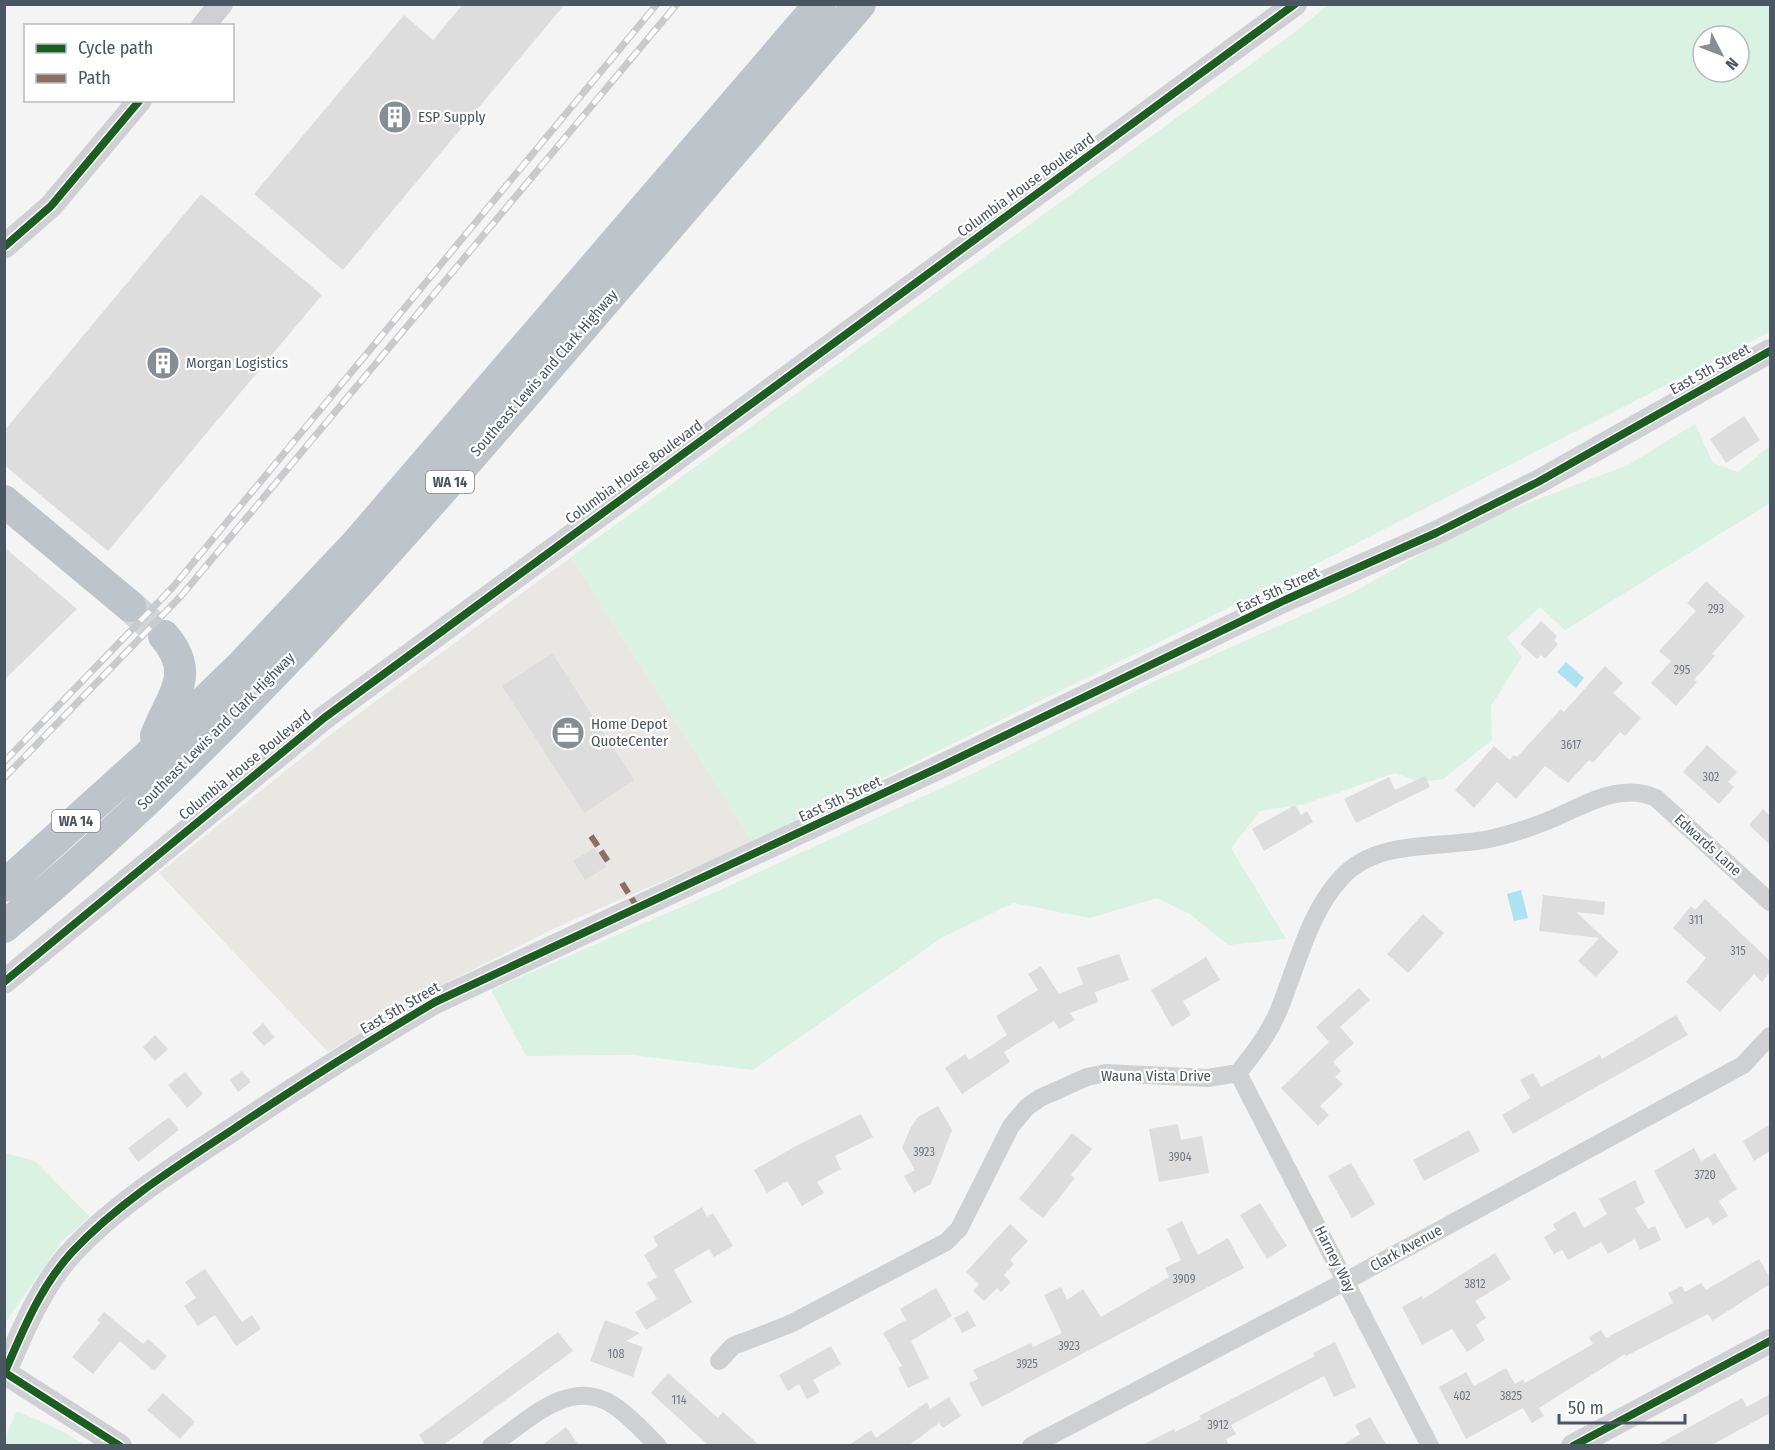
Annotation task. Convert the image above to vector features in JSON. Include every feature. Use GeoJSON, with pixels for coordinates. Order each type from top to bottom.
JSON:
{"type":"FeatureCollection","features":[{"type":"Feature","properties":{"kind":"highway","name":"Southeast Lewis and Clark Highway"},"geometry":{"type":"LineString","coordinates":[[4,886],[148,756],[241,666],[357,543],[820,4]]}},
{"type":"Feature","properties":{"kind":"highway","name":"Southeast Lewis and Clark Highway"},"geometry":{"type":"LineString","coordinates":[[4,927],[116,829],[313,634],[412,527],[860,4]]}},
{"type":"Feature","properties":{"kind":"highway"},"geometry":{"type":"LineString","coordinates":[[4,501],[130,606]]}},
{"type":"Feature","properties":{"kind":"highway"},"geometry":{"type":"LineString","coordinates":[[148,756],[161,721],[178,694],[180,682],[181,668],[176,653],[164,636]]}},
{"type":"Feature","properties":{"kind":"street"},"geometry":{"type":"LineString","coordinates":[[206,24],[221,4]]}},
{"type":"Feature","properties":{"kind":"street","name":"Columbia House Boulevard"},"geometry":{"type":"LineString","coordinates":[[4,982],[324,718],[1295,4]]}},
{"type":"Feature","properties":{"kind":"street"},"geometry":{"type":"LineString","coordinates":[[4,247],[51,206],[138,102]]}},
{"type":"Feature","properties":{"kind":"street","name":"East 5th Street"},"geometry":{"type":"LineString","coordinates":[[5,1373],[37,1304],[55,1274],[72,1252],[103,1223],[151,1185],[215,1141],[356,1048],[435,1002],[944,765],[1285,600],[1436,533],[1538,482],[1770,351]]}},
{"type":"Feature","properties":{"kind":"street","name":"Edwards Lane"},"geometry":{"type":"LineString","coordinates":[[1239,1073],[1260,1047],[1277,1014],[1318,912],[1329,891],[1362,860],[1408,848],[1492,839],[1551,820],[1604,795],[1643,792],[1656,798],[1770,902]]}},
{"type":"Feature","properties":{"kind":"street","name":"Clark Avenue"},"geometry":{"type":"LineString","coordinates":[[1031,1446],[1346,1281],[1743,1065],[1770,1036]]}},
{"type":"Feature","properties":{"kind":"street","name":"Wauna Vista Drive"},"geometry":{"type":"LineString","coordinates":[[719,1361],[733,1346],[790,1324],[946,1242],[959,1229],[1011,1126],[1027,1107],[1040,1098],[1087,1077],[1106,1073],[1208,1078],[1239,1073]]}},
{"type":"Feature","properties":{"kind":"street","name":"Harney Way"},"geometry":{"type":"LineString","coordinates":[[1239,1073],[1430,1446]]}},
{"type":"Feature","properties":{"kind":"street"},"geometry":{"type":"LineString","coordinates":[[1573,1446],[1770,1341]]}},
{"type":"Feature","properties":{"kind":"street"},"geometry":{"type":"LineString","coordinates":[[5,1373],[120,1446]]}},
{"type":"Feature","properties":{"kind":"street"},"geometry":{"type":"LineString","coordinates":[[491,1446],[560,1399],[575,1395],[594,1397],[611,1404],[658,1446]]}},
{"type":"Feature","properties":{"kind":"shaded area"},"geometry":{"type":"Polygon","coordinates":[[[571,557],[753,842],[555,928],[421,996],[328,1052],[159,873],[330,735],[571,557]]]}},
{"type":"Feature","properties":{"kind":"green space"},"geometry":{"type":"Polygon","coordinates":[[[1328,5],[1770,5],[1770,332],[1273,586],[753,842],[571,557],[1295,32],[1328,5]]]}},
{"type":"Feature","properties":{"kind":"green space"},"geometry":{"type":"Polygon","coordinates":[[[1695,424],[1713,463],[1738,472],[1770,446],[1770,503],[1565,630],[1540,607],[1507,637],[1522,657],[1491,706],[1492,740],[1443,779],[1421,782],[1395,773],[1304,804],[1260,811],[1231,848],[1286,939],[1228,945],[1190,914],[1157,898],[1090,918],[1013,903],[943,937],[753,1070],[633,1055],[526,1056],[491,990],[720,890],[974,773],[1151,683],[1352,593],[1473,524],[1628,465],[1695,424]]]}},
{"type":"Feature","properties":{"kind":"green space"},"geometry":{"type":"Polygon","coordinates":[[[5,1153],[35,1161],[90,1217],[63,1240],[5,1323],[5,1153]]]}},
{"type":"Feature","properties":{"kind":"green space"},"geometry":{"type":"Polygon","coordinates":[[[17,1411],[66,1433],[85,1445],[5,1445],[5,1437],[17,1411]]]}},
{"type":"Feature","properties":{"kind":"water"},"geometry":{"type":"Polygon","coordinates":[[[1566,662],[1584,678],[1576,688],[1557,672],[1566,662]]]}},
{"type":"Feature","properties":{"kind":"water"},"geometry":{"type":"Polygon","coordinates":[[[1521,890],[1528,918],[1514,921],[1507,894],[1521,890]]]}},
{"type":"Feature","properties":{"kind":"building","name":"ESP Supply"},"geometry":{"type":"Polygon","coordinates":[[[463,4],[565,4],[343,270],[254,194],[404,15],[433,40],[463,4]]]}},
{"type":"Feature","properties":{"kind":"building","name":"Morgan Logistics"},"geometry":{"type":"Polygon","coordinates":[[[201,194],[322,295],[108,551],[4,465],[4,431],[201,194]]]}},
{"type":"Feature","properties":{"kind":"building"},"geometry":{"type":"Polygon","coordinates":[[[1744,416],[1760,440],[1726,463],[1710,439],[1744,416]]]}},
{"type":"Feature","properties":{"kind":"building"},"geometry":{"type":"Polygon","coordinates":[[[4,547],[77,609],[4,680],[4,547]]]}},
{"type":"Feature","properties":{"kind":"building"},"geometry":{"type":"Polygon","coordinates":[[[1706,581],[1745,616],[1712,654],[1715,656],[1676,706],[1651,683],[1671,661],[1659,651],[1696,611],[1687,603],[1706,581]]]}},
{"type":"Feature","properties":{"kind":"building"},"geometry":{"type":"Polygon","coordinates":[[[1541,621],[1557,636],[1554,640],[1558,644],[1545,659],[1541,655],[1537,659],[1520,644],[1541,621]]]}},
{"type":"Feature","properties":{"kind":"building","name":"Home Depot QuoteCenter"},"geometry":{"type":"Polygon","coordinates":[[[552,653],[634,780],[584,813],[502,686],[552,653]]]}},
{"type":"Feature","properties":{"kind":"building"},"geometry":{"type":"Polygon","coordinates":[[[1605,666],[1623,683],[1613,693],[1641,718],[1625,736],[1620,732],[1593,763],[1589,760],[1568,783],[1545,766],[1516,799],[1497,782],[1474,808],[1455,790],[1494,746],[1510,760],[1514,755],[1517,757],[1561,709],[1564,712],[1605,666]]]}},
{"type":"Feature","properties":{"kind":"building"},"geometry":{"type":"Polygon","coordinates":[[[1707,745],[1737,772],[1728,782],[1734,787],[1719,804],[1683,772],[1707,745]]]}},
{"type":"Feature","properties":{"kind":"building"},"geometry":{"type":"Polygon","coordinates":[[[1425,776],[1430,787],[1356,823],[1344,799],[1389,777],[1395,790],[1425,776]]]}},
{"type":"Feature","properties":{"kind":"building"},"geometry":{"type":"Polygon","coordinates":[[[1295,805],[1301,815],[1307,811],[1313,822],[1264,851],[1252,829],[1295,805]]]}},
{"type":"Feature","properties":{"kind":"building"},"geometry":{"type":"Polygon","coordinates":[[[1763,809],[1770,816],[1770,845],[1749,825],[1763,809]]]}},
{"type":"Feature","properties":{"kind":"building"},"geometry":{"type":"Polygon","coordinates":[[[594,848],[606,867],[585,880],[573,861],[594,848]]]}},
{"type":"Feature","properties":{"kind":"building"},"geometry":{"type":"Polygon","coordinates":[[[1543,895],[1605,902],[1604,915],[1576,912],[1619,952],[1596,977],[1578,961],[1599,938],[1539,931],[1543,895]]]}},
{"type":"Feature","properties":{"kind":"building"},"geometry":{"type":"Polygon","coordinates":[[[1705,899],[1770,961],[1770,972],[1762,982],[1754,974],[1720,1012],[1686,982],[1706,958],[1673,928],[1691,906],[1695,910],[1705,899]]]}},
{"type":"Feature","properties":{"kind":"building"},"geometry":{"type":"Polygon","coordinates":[[[1423,914],[1444,933],[1408,973],[1387,954],[1423,914]]]}},
{"type":"Feature","properties":{"kind":"building"},"geometry":{"type":"Polygon","coordinates":[[[1119,954],[1129,980],[1095,992],[1098,1002],[1070,1013],[1075,1020],[1059,1029],[1054,1021],[1004,1052],[1010,1062],[962,1094],[945,1068],[965,1054],[969,1060],[1007,1035],[996,1016],[1038,990],[1028,974],[1041,966],[1059,994],[1083,984],[1077,968],[1119,954]]]}},
{"type":"Feature","properties":{"kind":"building"},"geometry":{"type":"Polygon","coordinates":[[[1206,957],[1220,980],[1183,1001],[1191,1015],[1172,1027],[1151,990],[1206,957]]]}},
{"type":"Feature","properties":{"kind":"building"},"geometry":{"type":"Polygon","coordinates":[[[1359,988],[1370,1000],[1340,1027],[1354,1043],[1333,1062],[1341,1071],[1335,1077],[1343,1084],[1320,1106],[1329,1115],[1318,1126],[1281,1088],[1329,1042],[1316,1027],[1359,988]]]}},
{"type":"Feature","properties":{"kind":"building"},"geometry":{"type":"Polygon","coordinates":[[[1676,1015],[1688,1035],[1513,1134],[1502,1115],[1530,1098],[1520,1080],[1533,1073],[1541,1087],[1600,1055],[1602,1059],[1676,1015]]]}},
{"type":"Feature","properties":{"kind":"building"},"geometry":{"type":"Polygon","coordinates":[[[263,1023],[275,1037],[264,1046],[252,1033],[263,1023]]]}},
{"type":"Feature","properties":{"kind":"building"},"geometry":{"type":"Polygon","coordinates":[[[155,1035],[168,1049],[155,1061],[143,1047],[155,1035]]]}},
{"type":"Feature","properties":{"kind":"building"},"geometry":{"type":"Polygon","coordinates":[[[242,1071],[251,1082],[238,1092],[230,1080],[242,1071]]]}},
{"type":"Feature","properties":{"kind":"building"},"geometry":{"type":"Polygon","coordinates":[[[185,1072],[203,1094],[187,1108],[168,1085],[185,1072]]]}},
{"type":"Feature","properties":{"kind":"building"},"geometry":{"type":"Polygon","coordinates":[[[938,1106],[952,1130],[931,1184],[914,1193],[904,1176],[915,1170],[902,1148],[918,1117],[938,1106]]]}},
{"type":"Feature","properties":{"kind":"building"},"geometry":{"type":"Polygon","coordinates":[[[861,1114],[873,1137],[835,1156],[841,1169],[817,1182],[824,1193],[802,1206],[787,1181],[767,1193],[754,1170],[861,1114]]]}},
{"type":"Feature","properties":{"kind":"building"},"geometry":{"type":"Polygon","coordinates":[[[169,1117],[179,1130],[138,1162],[128,1148],[169,1117]]]}},
{"type":"Feature","properties":{"kind":"building"},"geometry":{"type":"Polygon","coordinates":[[[1178,1124],[1181,1140],[1202,1136],[1209,1173],[1159,1182],[1149,1129],[1178,1124]]]}},
{"type":"Feature","properties":{"kind":"building"},"geometry":{"type":"Polygon","coordinates":[[[1770,1124],[1770,1151],[1754,1161],[1743,1141],[1770,1124]]]}},
{"type":"Feature","properties":{"kind":"building"},"geometry":{"type":"Polygon","coordinates":[[[1469,1130],[1480,1151],[1424,1181],[1413,1160],[1469,1130]]]}},
{"type":"Feature","properties":{"kind":"building"},"geometry":{"type":"Polygon","coordinates":[[[1072,1133],[1092,1149],[1071,1175],[1075,1178],[1043,1218],[1019,1199],[1072,1133]]]}},
{"type":"Feature","properties":{"kind":"building"},"geometry":{"type":"Polygon","coordinates":[[[1694,1148],[1701,1161],[1715,1153],[1737,1189],[1719,1201],[1728,1216],[1713,1225],[1708,1217],[1686,1229],[1654,1171],[1694,1148]]]}},
{"type":"Feature","properties":{"kind":"building"},"geometry":{"type":"Polygon","coordinates":[[[1351,1163],[1375,1204],[1352,1218],[1328,1176],[1351,1163]]]}},
{"type":"Feature","properties":{"kind":"building"},"geometry":{"type":"Polygon","coordinates":[[[1635,1180],[1645,1203],[1635,1208],[1648,1229],[1655,1226],[1661,1240],[1640,1250],[1635,1239],[1608,1254],[1601,1242],[1568,1260],[1562,1250],[1554,1254],[1544,1237],[1556,1230],[1553,1224],[1575,1211],[1584,1228],[1607,1214],[1599,1199],[1635,1180]]]}},
{"type":"Feature","properties":{"kind":"building"},"geometry":{"type":"Polygon","coordinates":[[[1260,1203],[1287,1246],[1267,1259],[1240,1215],[1260,1203]]]}},
{"type":"Feature","properties":{"kind":"building"},"geometry":{"type":"Polygon","coordinates":[[[702,1207],[707,1217],[713,1213],[733,1246],[714,1257],[709,1249],[674,1270],[692,1302],[646,1330],[635,1312],[657,1299],[647,1283],[657,1277],[644,1255],[658,1246],[653,1237],[702,1207]]]}},
{"type":"Feature","properties":{"kind":"building"},"geometry":{"type":"Polygon","coordinates":[[[1182,1221],[1198,1255],[1228,1238],[1244,1268],[982,1407],[969,1383],[978,1379],[973,1370],[1031,1343],[1033,1347],[1062,1333],[1044,1295],[1061,1287],[1067,1300],[1083,1289],[1101,1317],[1169,1277],[1165,1268],[1181,1260],[1167,1229],[1182,1221]]]}},
{"type":"Feature","properties":{"kind":"building"},"geometry":{"type":"Polygon","coordinates":[[[1010,1224],[1028,1241],[1010,1260],[1014,1264],[1004,1275],[1011,1282],[1001,1292],[997,1288],[984,1301],[973,1291],[979,1284],[966,1272],[1010,1224]]]}},
{"type":"Feature","properties":{"kind":"building"},"geometry":{"type":"Polygon","coordinates":[[[1495,1253],[1511,1279],[1475,1301],[1486,1318],[1476,1325],[1485,1340],[1467,1352],[1452,1329],[1422,1345],[1402,1307],[1422,1296],[1423,1299],[1495,1253]]]}},
{"type":"Feature","properties":{"kind":"building"},"geometry":{"type":"Polygon","coordinates":[[[1759,1259],[1770,1278],[1770,1284],[1712,1321],[1708,1314],[1626,1356],[1625,1354],[1539,1408],[1544,1416],[1532,1423],[1523,1408],[1466,1439],[1439,1387],[1466,1372],[1474,1386],[1506,1368],[1515,1384],[1523,1379],[1525,1383],[1593,1344],[1589,1337],[1601,1330],[1606,1338],[1673,1303],[1668,1293],[1682,1286],[1685,1292],[1701,1283],[1706,1290],[1759,1259]]]}},
{"type":"Feature","properties":{"kind":"building"},"geometry":{"type":"Polygon","coordinates":[[[205,1269],[242,1322],[252,1315],[261,1329],[236,1346],[215,1315],[198,1326],[184,1306],[196,1298],[185,1282],[205,1269]]]}},
{"type":"Feature","properties":{"kind":"building"},"geometry":{"type":"Polygon","coordinates":[[[936,1288],[952,1316],[911,1341],[929,1378],[908,1388],[898,1368],[902,1366],[883,1333],[906,1320],[900,1309],[936,1288]]]}},
{"type":"Feature","properties":{"kind":"building"},"geometry":{"type":"Polygon","coordinates":[[[968,1311],[976,1326],[962,1333],[954,1318],[968,1311]]]}},
{"type":"Feature","properties":{"kind":"building"},"geometry":{"type":"Polygon","coordinates":[[[104,1312],[143,1344],[148,1339],[167,1356],[154,1371],[120,1341],[93,1374],[72,1357],[100,1323],[97,1320],[104,1312]]]}},
{"type":"Feature","properties":{"kind":"building"},"geometry":{"type":"Polygon","coordinates":[[[605,1320],[640,1333],[626,1341],[643,1347],[633,1377],[590,1361],[605,1320]]]}},
{"type":"Feature","properties":{"kind":"building"},"geometry":{"type":"Polygon","coordinates":[[[558,1332],[573,1351],[442,1446],[426,1446],[419,1435],[558,1332]]]}},
{"type":"Feature","properties":{"kind":"building"},"geometry":{"type":"Polygon","coordinates":[[[1335,1342],[1356,1387],[1334,1397],[1324,1376],[1231,1425],[1236,1434],[1226,1439],[1229,1446],[1140,1446],[1201,1419],[1199,1416],[1315,1356],[1313,1353],[1335,1342]]]}},
{"type":"Feature","properties":{"kind":"building"},"geometry":{"type":"Polygon","coordinates":[[[831,1346],[841,1364],[813,1380],[820,1392],[807,1399],[799,1384],[788,1391],[779,1375],[831,1346]]]}},
{"type":"Feature","properties":{"kind":"building"},"geometry":{"type":"Polygon","coordinates":[[[668,1373],[718,1418],[723,1412],[760,1446],[709,1446],[651,1393],[668,1373]]]}},
{"type":"Feature","properties":{"kind":"building"},"geometry":{"type":"Polygon","coordinates":[[[163,1393],[195,1422],[180,1439],[147,1410],[163,1393]]]}},
{"type":"Feature","properties":{"kind":"building"},"geometry":{"type":"Polygon","coordinates":[[[1770,1394],[1770,1413],[1710,1446],[1655,1446],[1742,1398],[1747,1407],[1770,1394]]]}},
{"type":"Feature","properties":{"kind":"building"},"geometry":{"type":"Polygon","coordinates":[[[949,1397],[961,1416],[943,1428],[939,1423],[908,1446],[848,1446],[871,1430],[876,1438],[927,1402],[930,1409],[949,1397]]]}},
{"type":"Feature","properties":{"kind":"building"},"geometry":{"type":"Polygon","coordinates":[[[1370,1417],[1387,1446],[1341,1446],[1360,1434],[1355,1425],[1370,1417]]]}},
{"type":"Feature","properties":{"kind":"building"},"geometry":{"type":"Polygon","coordinates":[[[566,1427],[579,1446],[541,1446],[566,1427]]]}},
{"type":"Feature","properties":{"kind":"tunnel"},"geometry":{"type":"LineString","coordinates":[[130,606],[164,636]]}},
{"type":"Feature","properties":{"kind":"railway"},"geometry":{"type":"LineString","coordinates":[[4,762],[173,587],[657,4]]}},
{"type":"Feature","properties":{"kind":"railway"},"geometry":{"type":"LineString","coordinates":[[4,778],[181,596],[677,4]]}},
{"type":"Feature","properties":{"kind":"marked path"},"geometry":{"type":"LineString","coordinates":[[591,836],[609,863]]}},
{"type":"Feature","properties":{"kind":"marked path"},"geometry":{"type":"LineString","coordinates":[[622,883],[637,907]]}},
{"type":"Feature","properties":{"kind":"cycle path"},"geometry":{"type":"LineString","coordinates":[[4,982],[324,718],[1295,4]]}},
{"type":"Feature","properties":{"kind":"cycle path"},"geometry":{"type":"LineString","coordinates":[[4,247],[51,206],[138,102]]}},
{"type":"Feature","properties":{"kind":"cycle path"},"geometry":{"type":"LineString","coordinates":[[4,1374],[33,1310],[51,1279],[73,1251],[110,1216],[171,1170],[359,1048],[435,1002],[944,765],[1285,600],[1436,533],[1538,482],[1770,351]]}},
{"type":"Feature","properties":{"kind":"cycle path"},"geometry":{"type":"LineString","coordinates":[[1573,1446],[1770,1341]]}},
{"type":"Feature","properties":{"kind":"cycle path"},"geometry":{"type":"LineString","coordinates":[[4,1372],[120,1446]]}},
{"type":"Feature","properties":{"kind":"place","name":"ESP Supply"},"geometry":{"type":"Point","coordinates":[395,117]}},
{"type":"Feature","properties":{"kind":"place","name":"Morgan Logistics"},"geometry":{"type":"Point","coordinates":[163,363]}},
{"type":"Feature","properties":{"kind":"place","name":"Home Depot QuoteCenter"},"geometry":{"type":"Point","coordinates":[568,733]}}]}
